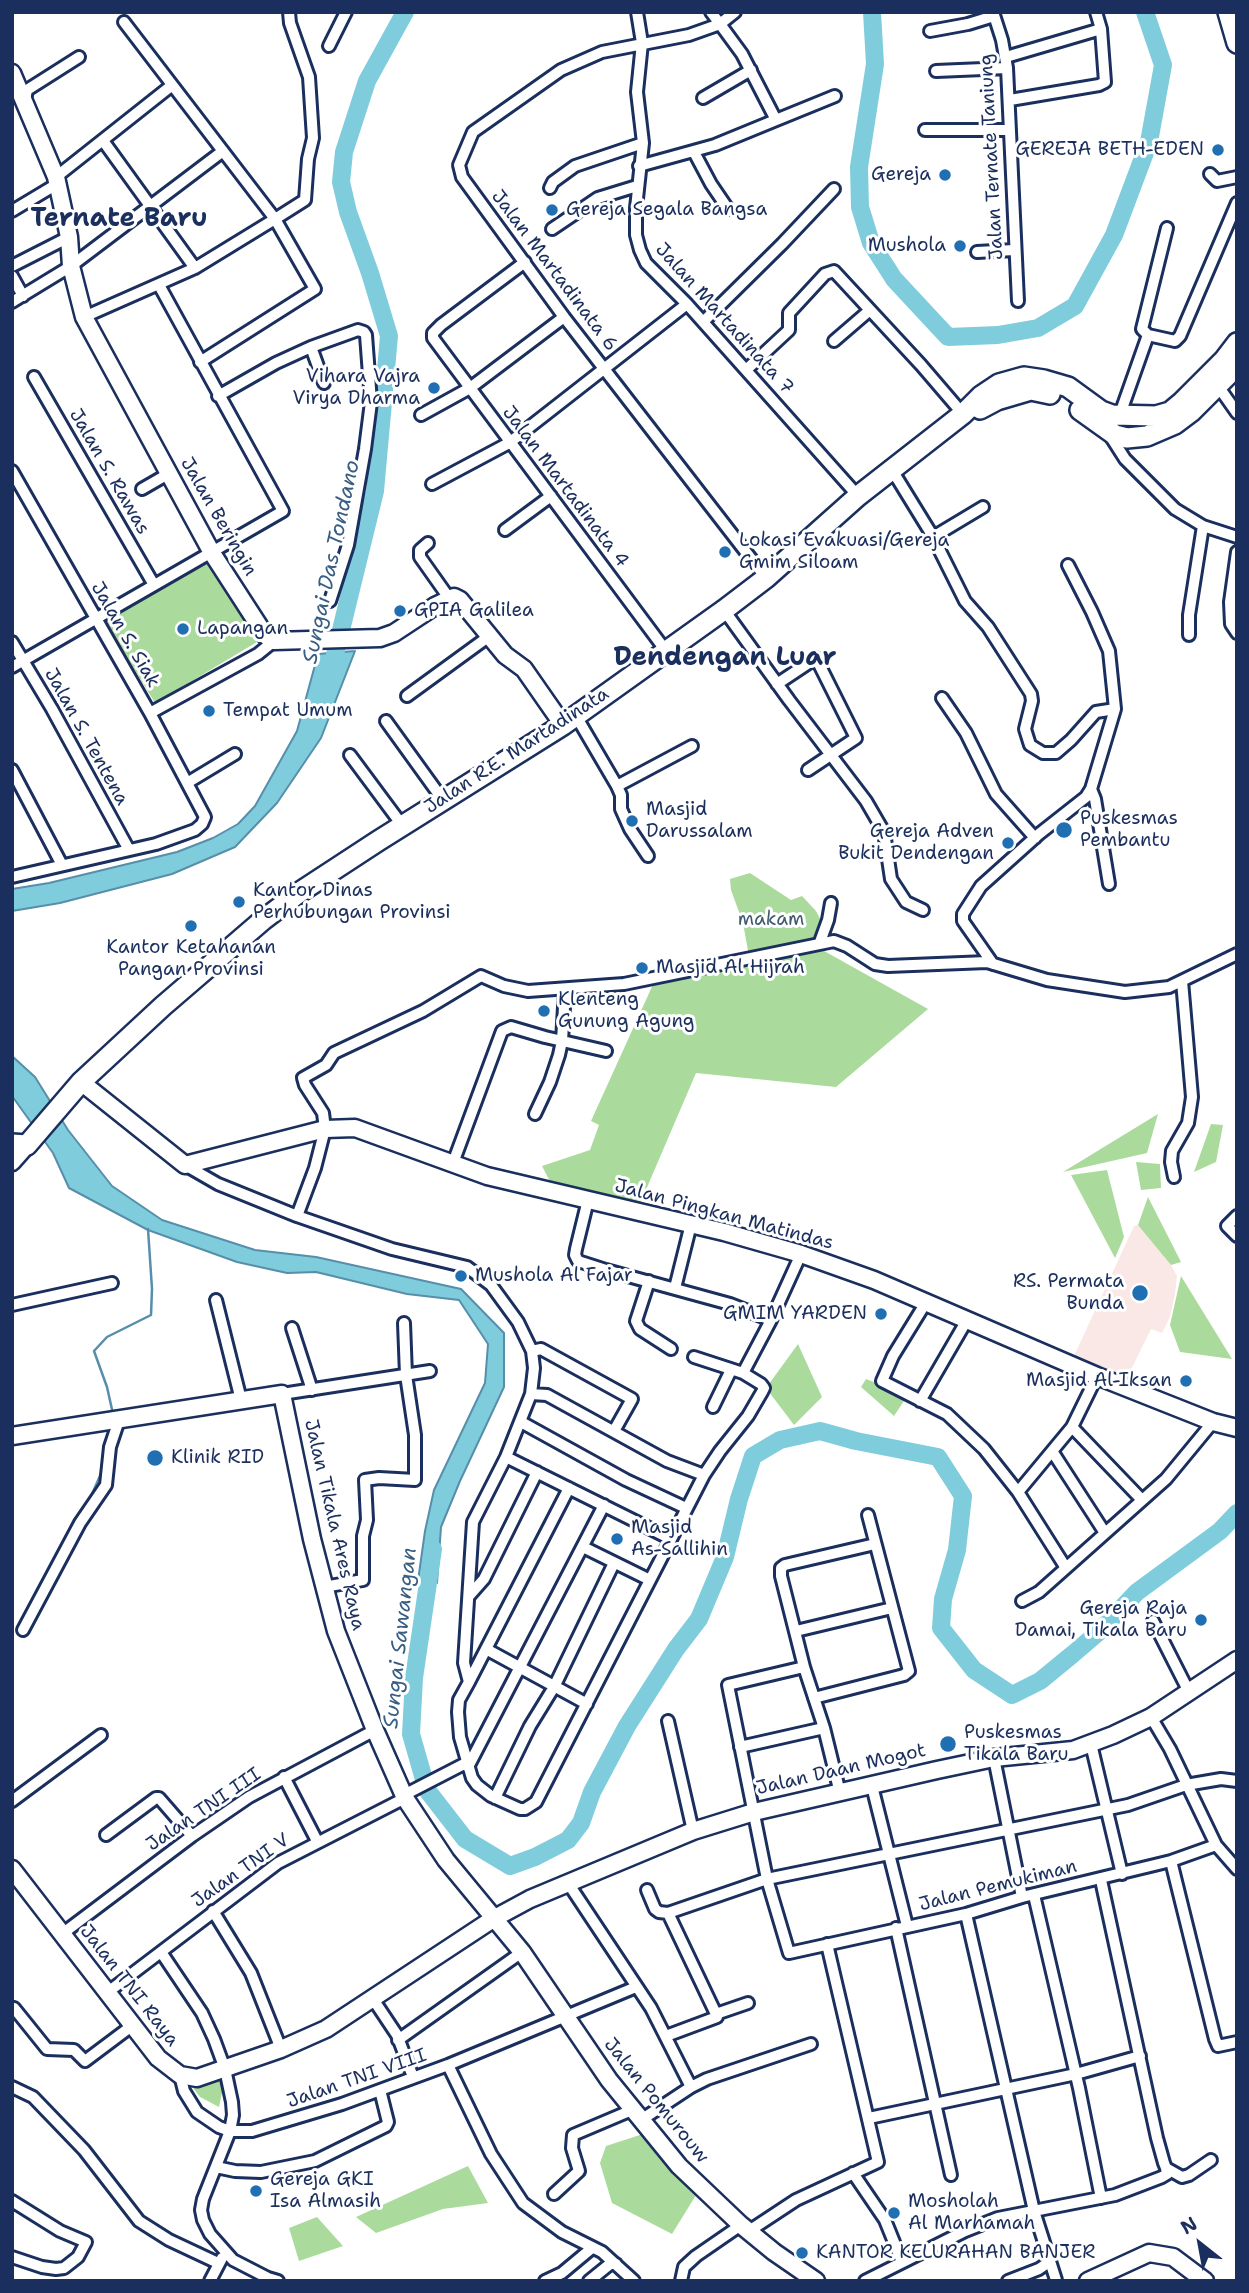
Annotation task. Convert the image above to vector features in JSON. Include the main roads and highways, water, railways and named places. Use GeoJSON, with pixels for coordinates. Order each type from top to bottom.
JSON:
{"type":"FeatureCollection","features":[{"type":"Feature","properties":{"kind":"highway"},"geometry":{"type":"LineString","coordinates":[[1228,12],[1237,43]]}},
{"type":"Feature","properties":{"kind":"highway"},"geometry":{"type":"LineString","coordinates":[[1109,419],[1149,417],[1170,412],[1212,373],[1237,343]]}},
{"type":"Feature","properties":{"kind":"highway","name":"Jalan R.E. Martadinata"},"geometry":{"type":"LineString","coordinates":[[23,1143],[78,1086],[163,1006],[263,920],[300,892],[402,825],[569,720],[666,652],[766,578],[858,496],[963,414],[1031,390],[1046,392],[1109,419],[1115,435],[1127,438],[1158,432],[1191,412],[1237,366]]}},
{"type":"Feature","properties":{"kind":"main road","name":"Jalan Beringin"},"geometry":{"type":"LineString","coordinates":[[12,73],[56,181],[69,237],[71,265],[84,317],[212,553],[258,625],[282,641],[380,638],[394,633],[449,598],[460,600],[488,637],[505,655],[524,669],[569,720]]}},
{"type":"Feature","properties":{"kind":"main road","name":"Jalan Pingkan Matindas"},"geometry":{"type":"LineString","coordinates":[[78,1086],[185,1165],[325,1129],[355,1129],[487,1177],[691,1224],[801,1254],[874,1280],[925,1304],[1074,1362],[1097,1376],[1213,1422],[1237,1428]]}},
{"type":"Feature","properties":{"kind":"main road"},"geometry":{"type":"LineString","coordinates":[[12,1163],[23,1143]]}},
{"type":"Feature","properties":{"kind":"main road","name":"Jalan Tikala Ares Raya"},"geometry":{"type":"LineString","coordinates":[[12,1436],[114,1418],[282,1394],[332,1632],[349,1683],[405,1797],[433,1842],[493,1919]]}},
{"type":"Feature","properties":{"kind":"main road","name":"Jalan Daan Mogot"},"geometry":{"type":"LineString","coordinates":[[493,1919],[568,1883],[694,1831],[754,1812],[994,1758],[1056,1754],[1091,1744],[1151,1717],[1237,1660]]}},
{"type":"Feature","properties":{"kind":"main road","name":"Jalan TNI Raya"},"geometry":{"type":"LineString","coordinates":[[12,1869],[158,2058],[180,2075],[197,2078],[281,2049],[326,2029],[493,1919]]}},
{"type":"Feature","properties":{"kind":"main road","name":"Jalan Pomurouw"},"geometry":{"type":"LineString","coordinates":[[493,1919],[522,1952],[581,2041],[679,2166],[745,2228],[816,2281]]}},
{"type":"Feature","properties":{"kind":"main road"},"geometry":{"type":"LineString","coordinates":[[1088,2281],[1149,2253],[1173,2256],[1195,2278]]}},
{"type":"Feature","properties":{"kind":"water"},"geometry":{"type":"Polygon","coordinates":[[[355,651],[321,738],[277,803],[235,847],[172,874],[60,903],[12,911],[12,889],[49,883],[177,852],[213,838],[238,824],[255,806],[297,731],[318,654],[355,651]]]}},
{"type":"Feature","properties":{"kind":"water"},"geometry":{"type":"Polygon","coordinates":[[[12,1056],[35,1077],[68,1130],[112,1186],[162,1220],[255,1250],[316,1257],[461,1289],[504,1333],[504,1387],[441,1527],[437,1583],[431,1574],[418,1581],[434,1490],[485,1383],[488,1344],[459,1300],[407,1294],[316,1272],[287,1273],[237,1262],[148,1230],[69,1188],[53,1153],[12,1096],[12,1056]]]}},
{"type":"Feature","properties":{"kind":"waterway","name":"Sungai Das Tondano"},"geometry":{"type":"LineString","coordinates":[[330,675],[375,491],[389,336],[348,212],[341,182],[344,152],[367,81],[405,12]]}},
{"type":"Feature","properties":{"kind":"waterway","name":"Sungai Das Tondano"},"geometry":{"type":"LineString","coordinates":[[872,12],[875,64],[859,167],[860,207],[871,243],[894,279],[948,337],[998,335],[1038,328],[1075,306],[1114,235],[1149,142],[1163,65],[1145,12]]}},
{"type":"Feature","properties":{"kind":"waterway"},"geometry":{"type":"LineString","coordinates":[[113,1414],[94,1351],[107,1337],[151,1315],[148,1229]]}},
{"type":"Feature","properties":{"kind":"waterway","name":"Sungai Sawangan"},"geometry":{"type":"LineString","coordinates":[[433,1549],[414,1678],[411,1734],[427,1790],[465,1839],[510,1866],[568,1840],[581,1823],[592,1792],[627,1726],[676,1649],[699,1619],[725,1557],[753,1456],[780,1440],[820,1431],[938,1457],[963,1496],[957,1550],[943,1599],[941,1628],[974,1670],[1012,1695],[1040,1681],[1101,1630],[1137,1592],[1220,1531],[1237,1513]]}},
{"type":"Feature","properties":{"kind":"waterway"},"geometry":{"type":"LineString","coordinates":[[89,1501],[103,1469]]}},
{"type":"Feature","properties":{"kind":"place","name":"GEREJA BETH-EDEN"},"geometry":{"type":"Point","coordinates":[1218,150]}},
{"type":"Feature","properties":{"kind":"place","name":"Gereja"},"geometry":{"type":"Point","coordinates":[945,175]}},
{"type":"Feature","properties":{"kind":"place","name":"Gereja Segala Bangsa"},"geometry":{"type":"Point","coordinates":[552,210]}},
{"type":"Feature","properties":{"kind":"place","name":"Mushola"},"geometry":{"type":"Point","coordinates":[960,246]}},
{"type":"Feature","properties":{"kind":"place","name":"Vihara Vajra Virya Dharma"},"geometry":{"type":"Point","coordinates":[434,388]}},
{"type":"Feature","properties":{"kind":"place","name":"Lokasi Evakuasi/Gereja Gmim Siloam"},"geometry":{"type":"Point","coordinates":[725,552]}},
{"type":"Feature","properties":{"kind":"place","name":"GPIA Galilea"},"geometry":{"type":"Point","coordinates":[400,611]}},
{"type":"Feature","properties":{"kind":"place","name":"Lapangan"},"geometry":{"type":"Point","coordinates":[183,629]}},
{"type":"Feature","properties":{"kind":"place","name":"Tempat Umum"},"geometry":{"type":"Point","coordinates":[209,711]}},
{"type":"Feature","properties":{"kind":"place","name":"Masjid Darussalam"},"geometry":{"type":"Point","coordinates":[632,821]}},
{"type":"Feature","properties":{"kind":"place","name":"Puskesmas Pembantu"},"geometry":{"type":"Point","coordinates":[1064,830]}},
{"type":"Feature","properties":{"kind":"place","name":"Gereja Adven Bukit Dendengan"},"geometry":{"type":"Point","coordinates":[1008,843]}},
{"type":"Feature","properties":{"kind":"place","name":"Kantor Dinas Perhubungan Provinsi"},"geometry":{"type":"Point","coordinates":[239,902]}},
{"type":"Feature","properties":{"kind":"place","name":"Kantor Ketahanan Pangan Provinsi"},"geometry":{"type":"Point","coordinates":[191,926]}},
{"type":"Feature","properties":{"kind":"place","name":"Masjid Al Hijrah"},"geometry":{"type":"Point","coordinates":[642,968]}},
{"type":"Feature","properties":{"kind":"place","name":"Klenteng Gunung Agung"},"geometry":{"type":"Point","coordinates":[544,1011]}},
{"type":"Feature","properties":{"kind":"place","name":"Mushola Al Fajar"},"geometry":{"type":"Point","coordinates":[461,1276]}},
{"type":"Feature","properties":{"kind":"place","name":"RS. Permata Bunda"},"geometry":{"type":"Point","coordinates":[1140,1293]}},
{"type":"Feature","properties":{"kind":"place","name":"GMIM YARDEN"},"geometry":{"type":"Point","coordinates":[881,1314]}},
{"type":"Feature","properties":{"kind":"place","name":"Masjid Al-Iksan"},"geometry":{"type":"Point","coordinates":[1186,1381]}},
{"type":"Feature","properties":{"kind":"place","name":"Klinik RID"},"geometry":{"type":"Point","coordinates":[155,1458]}},
{"type":"Feature","properties":{"kind":"place","name":"Masjid As-Sallihin"},"geometry":{"type":"Point","coordinates":[617,1539]}},
{"type":"Feature","properties":{"kind":"place","name":"Gereja Raja Damai, Tikala Baru"},"geometry":{"type":"Point","coordinates":[1201,1620]}},
{"type":"Feature","properties":{"kind":"place","name":"Puskesmas Tikala Baru"},"geometry":{"type":"Point","coordinates":[948,1744]}},
{"type":"Feature","properties":{"kind":"place","name":"Gereja GKI Isa Almasih"},"geometry":{"type":"Point","coordinates":[256,2191]}},
{"type":"Feature","properties":{"kind":"place","name":"Mosholah Al Marhamah"},"geometry":{"type":"Point","coordinates":[894,2213]}},
{"type":"Feature","properties":{"kind":"place","name":"KANTOR KELURAHAN BANJER"},"geometry":{"type":"Point","coordinates":[802,2253]}},
{"type":"Feature","properties":{"kind":"district","name":"Ternate Baru"},"geometry":{"type":"Point","coordinates":[119,219]}},
{"type":"Feature","properties":{"kind":"district","name":"Dendengan Luar"},"geometry":{"type":"Point","coordinates":[725,658]}},
{"type":"Feature","properties":{"kind":"park label","name":"makam"},"geometry":{"type":"Point","coordinates":[771,920]}}]}
